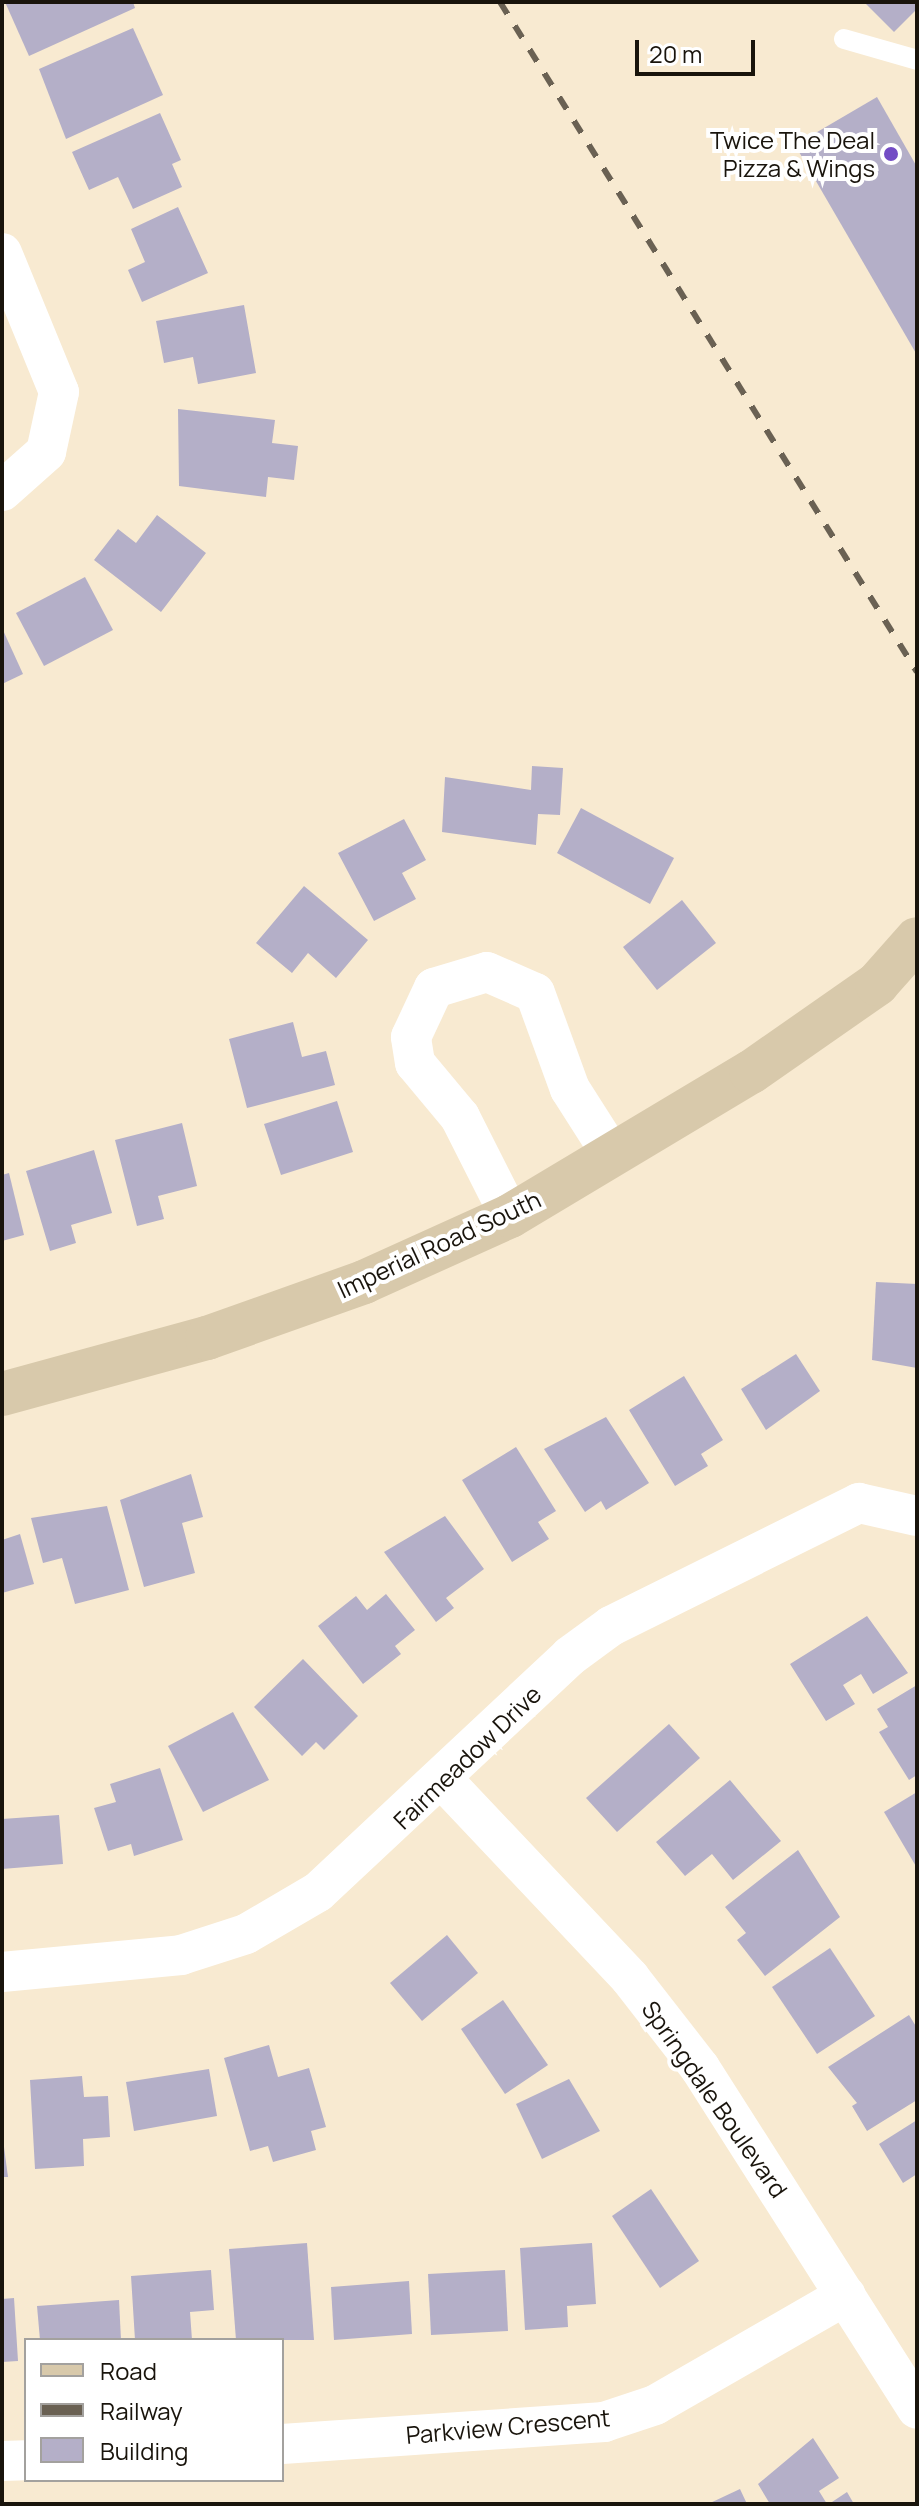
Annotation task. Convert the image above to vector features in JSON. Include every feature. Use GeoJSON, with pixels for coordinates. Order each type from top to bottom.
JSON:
{"type":"FeatureCollection","features":[{"type":"Feature","properties":{"kind":"street"},"geometry":{"type":"LineString","coordinates":[[2,253],[59,392],[46,452],[2,491]]}},
{"type":"Feature","properties":{"kind":"street","name":"Imperial Road South"},"geometry":{"type":"LineString","coordinates":[[2,1394],[221,1333],[364,1282],[510,1216],[897,978],[917,939]]}},
{"type":"Feature","properties":{"kind":"street"},"geometry":{"type":"LineString","coordinates":[[510,1216],[460,1117],[415,1063],[411,1037],[434,988],[487,972],[535,993],[559,1068],[612,1155]]}},
{"type":"Feature","properties":{"kind":"street","name":"Fairmeadow Drive"},"geometry":{"type":"LineString","coordinates":[[2,1972],[181,1955],[246,1934],[318,1892],[444,1781],[570,1656],[611,1626],[859,1503],[917,1516]]}},
{"type":"Feature","properties":{"kind":"street","name":"Springdale Boulevard"},"geometry":{"type":"LineString","coordinates":[[444,1781],[630,1978],[700,2068],[917,2409]]}},
{"type":"Feature","properties":{"kind":"street","name":"Parkview Crescent"},"geometry":{"type":"LineString","coordinates":[[284,2444],[604,2422],[655,2405],[846,2295]]}},
{"type":"Feature","properties":{"kind":"street"},"geometry":{"type":"LineString","coordinates":[[2,2461],[24,2460]]}},
{"type":"Feature","properties":{"kind":"lane"},"geometry":{"type":"LineString","coordinates":[[844,39],[917,60]]}},
{"type":"Feature","properties":{"kind":"building"},"geometry":{"type":"Polygon","coordinates":[[[5,2],[133,2],[135,8],[29,56],[5,2]]]}},
{"type":"Feature","properties":{"kind":"building"},"geometry":{"type":"Polygon","coordinates":[[[864,2],[917,2],[917,9],[894,32],[864,2]]]}},
{"type":"Feature","properties":{"kind":"building"},"geometry":{"type":"Polygon","coordinates":[[[133,28],[163,95],[66,139],[39,69],[133,28]]]}},
{"type":"Feature","properties":{"kind":"building"},"geometry":{"type":"Polygon","coordinates":[[[877,97],[917,167],[917,355],[795,145],[877,97]]]}},
{"type":"Feature","properties":{"kind":"building"},"geometry":{"type":"Polygon","coordinates":[[[160,113],[181,160],[172,164],[182,187],[133,209],[118,177],[89,190],[72,152],[160,113]]]}},
{"type":"Feature","properties":{"kind":"building"},"geometry":{"type":"Polygon","coordinates":[[[178,207],[208,273],[142,302],[128,270],[145,262],[131,229],[178,207]]]}},
{"type":"Feature","properties":{"kind":"building"},"geometry":{"type":"Polygon","coordinates":[[[244,305],[256,373],[198,384],[193,357],[164,363],[156,321],[244,305]]]}},
{"type":"Feature","properties":{"kind":"building"},"geometry":{"type":"Polygon","coordinates":[[[178,409],[275,420],[272,443],[298,446],[294,480],[268,477],[266,497],[179,486],[178,409]]]}},
{"type":"Feature","properties":{"kind":"building"},"geometry":{"type":"Polygon","coordinates":[[[157,515],[206,553],[161,612],[94,560],[118,529],[136,543],[157,515]]]}},
{"type":"Feature","properties":{"kind":"building"},"geometry":{"type":"Polygon","coordinates":[[[85,577],[113,630],[44,666],[16,613],[85,577]]]}},
{"type":"Feature","properties":{"kind":"building"},"geometry":{"type":"Polygon","coordinates":[[[2,628],[23,674],[2,684],[2,628]]]}},
{"type":"Feature","properties":{"kind":"building"},"geometry":{"type":"Polygon","coordinates":[[[532,766],[563,768],[560,815],[538,814],[536,845],[442,832],[445,777],[531,790],[532,766]]]}},
{"type":"Feature","properties":{"kind":"building"},"geometry":{"type":"Polygon","coordinates":[[[581,808],[674,858],[650,904],[557,853],[581,808]]]}},
{"type":"Feature","properties":{"kind":"building"},"geometry":{"type":"Polygon","coordinates":[[[404,819],[426,860],[402,873],[416,899],[374,921],[338,853],[404,819]]]}},
{"type":"Feature","properties":{"kind":"building"},"geometry":{"type":"Polygon","coordinates":[[[304,886],[368,940],[336,978],[308,953],[292,973],[256,943],[304,886]]]}},
{"type":"Feature","properties":{"kind":"building"},"geometry":{"type":"Polygon","coordinates":[[[682,900],[716,943],[657,990],[623,947],[682,900]]]}},
{"type":"Feature","properties":{"kind":"building"},"geometry":{"type":"Polygon","coordinates":[[[293,1022],[302,1057],[326,1051],[335,1085],[247,1108],[229,1039],[293,1022]]]}},
{"type":"Feature","properties":{"kind":"building"},"geometry":{"type":"Polygon","coordinates":[[[337,1101],[353,1152],[281,1175],[264,1124],[337,1101]]]}},
{"type":"Feature","properties":{"kind":"building"},"geometry":{"type":"Polygon","coordinates":[[[182,1123],[197,1186],[158,1196],[164,1219],[137,1226],[115,1140],[182,1123]]]}},
{"type":"Feature","properties":{"kind":"building"},"geometry":{"type":"Polygon","coordinates":[[[94,1150],[112,1213],[71,1225],[76,1243],[50,1251],[26,1171],[94,1150]]]}},
{"type":"Feature","properties":{"kind":"building"},"geometry":{"type":"Polygon","coordinates":[[[9,1173],[24,1235],[2,1241],[2,1175],[9,1173]]]}},
{"type":"Feature","properties":{"kind":"building"},"geometry":{"type":"Polygon","coordinates":[[[876,1282],[917,1284],[917,1368],[872,1360],[876,1282]]]}},
{"type":"Feature","properties":{"kind":"building"},"geometry":{"type":"Polygon","coordinates":[[[796,1354],[820,1391],[766,1430],[741,1389],[796,1354]]]}},
{"type":"Feature","properties":{"kind":"building"},"geometry":{"type":"Polygon","coordinates":[[[684,1376],[723,1440],[701,1454],[708,1466],[675,1486],[629,1410],[684,1376]]]}},
{"type":"Feature","properties":{"kind":"building"},"geometry":{"type":"Polygon","coordinates":[[[606,1417],[649,1483],[606,1510],[601,1501],[585,1512],[544,1449],[606,1417]]]}},
{"type":"Feature","properties":{"kind":"building"},"geometry":{"type":"Polygon","coordinates":[[[516,1447],[556,1511],[538,1522],[549,1539],[512,1562],[462,1480],[516,1447]]]}},
{"type":"Feature","properties":{"kind":"building"},"geometry":{"type":"Polygon","coordinates":[[[191,1474],[203,1517],[182,1523],[195,1573],[144,1587],[120,1500],[191,1474]]]}},
{"type":"Feature","properties":{"kind":"building"},"geometry":{"type":"Polygon","coordinates":[[[107,1506],[129,1590],[75,1604],[62,1558],[43,1563],[31,1518],[107,1506]]]}},
{"type":"Feature","properties":{"kind":"building"},"geometry":{"type":"Polygon","coordinates":[[[445,1516],[484,1569],[446,1598],[454,1608],[436,1622],[384,1552],[445,1516]]]}},
{"type":"Feature","properties":{"kind":"building"},"geometry":{"type":"Polygon","coordinates":[[[20,1534],[34,1584],[2,1593],[2,1540],[20,1534]]]}},
{"type":"Feature","properties":{"kind":"building"},"geometry":{"type":"Polygon","coordinates":[[[386,1594],[415,1630],[395,1646],[401,1654],[363,1684],[318,1626],[356,1596],[367,1610],[386,1594]]]}},
{"type":"Feature","properties":{"kind":"building"},"geometry":{"type":"Polygon","coordinates":[[[867,1616],[908,1673],[873,1694],[861,1674],[843,1685],[855,1704],[826,1721],[790,1664],[867,1616]]]}},
{"type":"Feature","properties":{"kind":"building"},"geometry":{"type":"Polygon","coordinates":[[[303,1659],[358,1716],[324,1750],[316,1742],[302,1756],[254,1707],[303,1659]]]}},
{"type":"Feature","properties":{"kind":"building"},"geometry":{"type":"Polygon","coordinates":[[[917,1685],[917,1775],[909,1780],[879,1732],[888,1727],[877,1709],[917,1685]]]}},
{"type":"Feature","properties":{"kind":"building"},"geometry":{"type":"Polygon","coordinates":[[[233,1712],[269,1780],[203,1812],[168,1746],[233,1712]]]}},
{"type":"Feature","properties":{"kind":"building"},"geometry":{"type":"Polygon","coordinates":[[[669,1724],[700,1758],[617,1832],[586,1798],[669,1724]]]}},
{"type":"Feature","properties":{"kind":"building"},"geometry":{"type":"Polygon","coordinates":[[[160,1768],[183,1840],[134,1856],[131,1844],[108,1851],[94,1808],[116,1802],[110,1784],[160,1768]]]}},
{"type":"Feature","properties":{"kind":"building"},"geometry":{"type":"Polygon","coordinates":[[[730,1780],[781,1841],[733,1880],[712,1854],[685,1876],[656,1842],[730,1780]]]}},
{"type":"Feature","properties":{"kind":"building"},"geometry":{"type":"Polygon","coordinates":[[[917,1792],[917,1868],[884,1812],[917,1792]]]}},
{"type":"Feature","properties":{"kind":"building"},"geometry":{"type":"Polygon","coordinates":[[[59,1815],[63,1864],[2,1869],[2,1819],[59,1815]]]}},
{"type":"Feature","properties":{"kind":"building"},"geometry":{"type":"Polygon","coordinates":[[[798,1850],[840,1917],[765,1976],[737,1940],[746,1933],[725,1907],[798,1850]]]}},
{"type":"Feature","properties":{"kind":"building"},"geometry":{"type":"Polygon","coordinates":[[[447,1935],[478,1973],[422,2021],[390,1983],[447,1935]]]}},
{"type":"Feature","properties":{"kind":"building"},"geometry":{"type":"Polygon","coordinates":[[[830,1948],[875,2016],[817,2054],[772,1987],[830,1948]]]}},
{"type":"Feature","properties":{"kind":"building"},"geometry":{"type":"Polygon","coordinates":[[[503,2000],[548,2065],[505,2094],[461,2029],[503,2000]]]}},
{"type":"Feature","properties":{"kind":"building"},"geometry":{"type":"Polygon","coordinates":[[[909,2015],[917,2028],[917,2100],[867,2131],[852,2106],[857,2103],[828,2067],[909,2015]]]}},
{"type":"Feature","properties":{"kind":"building"},"geometry":{"type":"Polygon","coordinates":[[[269,2045],[278,2077],[309,2068],[326,2127],[311,2131],[316,2150],[273,2162],[268,2146],[250,2151],[224,2058],[269,2045]]]}},
{"type":"Feature","properties":{"kind":"building"},"geometry":{"type":"Polygon","coordinates":[[[209,2069],[217,2116],[134,2131],[126,2082],[209,2069]]]}},
{"type":"Feature","properties":{"kind":"building"},"geometry":{"type":"Polygon","coordinates":[[[82,2076],[84,2097],[108,2096],[110,2137],[83,2139],[84,2166],[35,2169],[30,2080],[82,2076]]]}},
{"type":"Feature","properties":{"kind":"building"},"geometry":{"type":"Polygon","coordinates":[[[569,2079],[600,2131],[542,2159],[516,2104],[569,2079]]]}},
{"type":"Feature","properties":{"kind":"building"},"geometry":{"type":"Polygon","coordinates":[[[917,2120],[917,2174],[903,2183],[879,2144],[917,2120]]]}},
{"type":"Feature","properties":{"kind":"building"},"geometry":{"type":"Polygon","coordinates":[[[2,2132],[8,2177],[2,2177],[2,2132]]]}},
{"type":"Feature","properties":{"kind":"building"},"geometry":{"type":"Polygon","coordinates":[[[651,2189],[699,2261],[660,2288],[612,2216],[651,2189]]]}},
{"type":"Feature","properties":{"kind":"building"},"geometry":{"type":"Polygon","coordinates":[[[307,2243],[314,2340],[236,2338],[229,2249],[307,2243]]]}},
{"type":"Feature","properties":{"kind":"building"},"geometry":{"type":"Polygon","coordinates":[[[592,2243],[596,2304],[567,2306],[568,2327],[525,2330],[520,2248],[592,2243]]]}},
{"type":"Feature","properties":{"kind":"building"},"geometry":{"type":"Polygon","coordinates":[[[211,2270],[214,2310],[190,2312],[192,2338],[135,2338],[131,2276],[211,2270]]]}},
{"type":"Feature","properties":{"kind":"building"},"geometry":{"type":"Polygon","coordinates":[[[505,2270],[508,2331],[431,2335],[428,2274],[505,2270]]]}},
{"type":"Feature","properties":{"kind":"building"},"geometry":{"type":"Polygon","coordinates":[[[409,2281],[412,2334],[334,2340],[331,2287],[409,2281]]]}},
{"type":"Feature","properties":{"kind":"building"},"geometry":{"type":"Polygon","coordinates":[[[14,2298],[18,2361],[2,2362],[2,2299],[14,2298]]]}},
{"type":"Feature","properties":{"kind":"building"},"geometry":{"type":"Polygon","coordinates":[[[119,2300],[121,2338],[40,2338],[37,2306],[119,2300]]]}},
{"type":"Feature","properties":{"kind":"building"},"geometry":{"type":"Polygon","coordinates":[[[813,2438],[839,2478],[819,2491],[827,2504],[770,2504],[758,2484],[813,2438]]]}},
{"type":"Feature","properties":{"kind":"building"},"geometry":{"type":"Polygon","coordinates":[[[740,2489],[747,2504],[708,2504],[740,2489]]]}},
{"type":"Feature","properties":{"kind":"building"},"geometry":{"type":"Polygon","coordinates":[[[847,2492],[854,2504],[829,2504],[847,2492]]]}},
{"type":"Feature","properties":{"kind":"railway"},"geometry":{"type":"LineString","coordinates":[[500,2],[917,672]]}},
{"type":"Feature","properties":{"kind":"place","name":"Twice The Deal Pizza & Wings"},"geometry":{"type":"Point","coordinates":[891,154]}}]}
